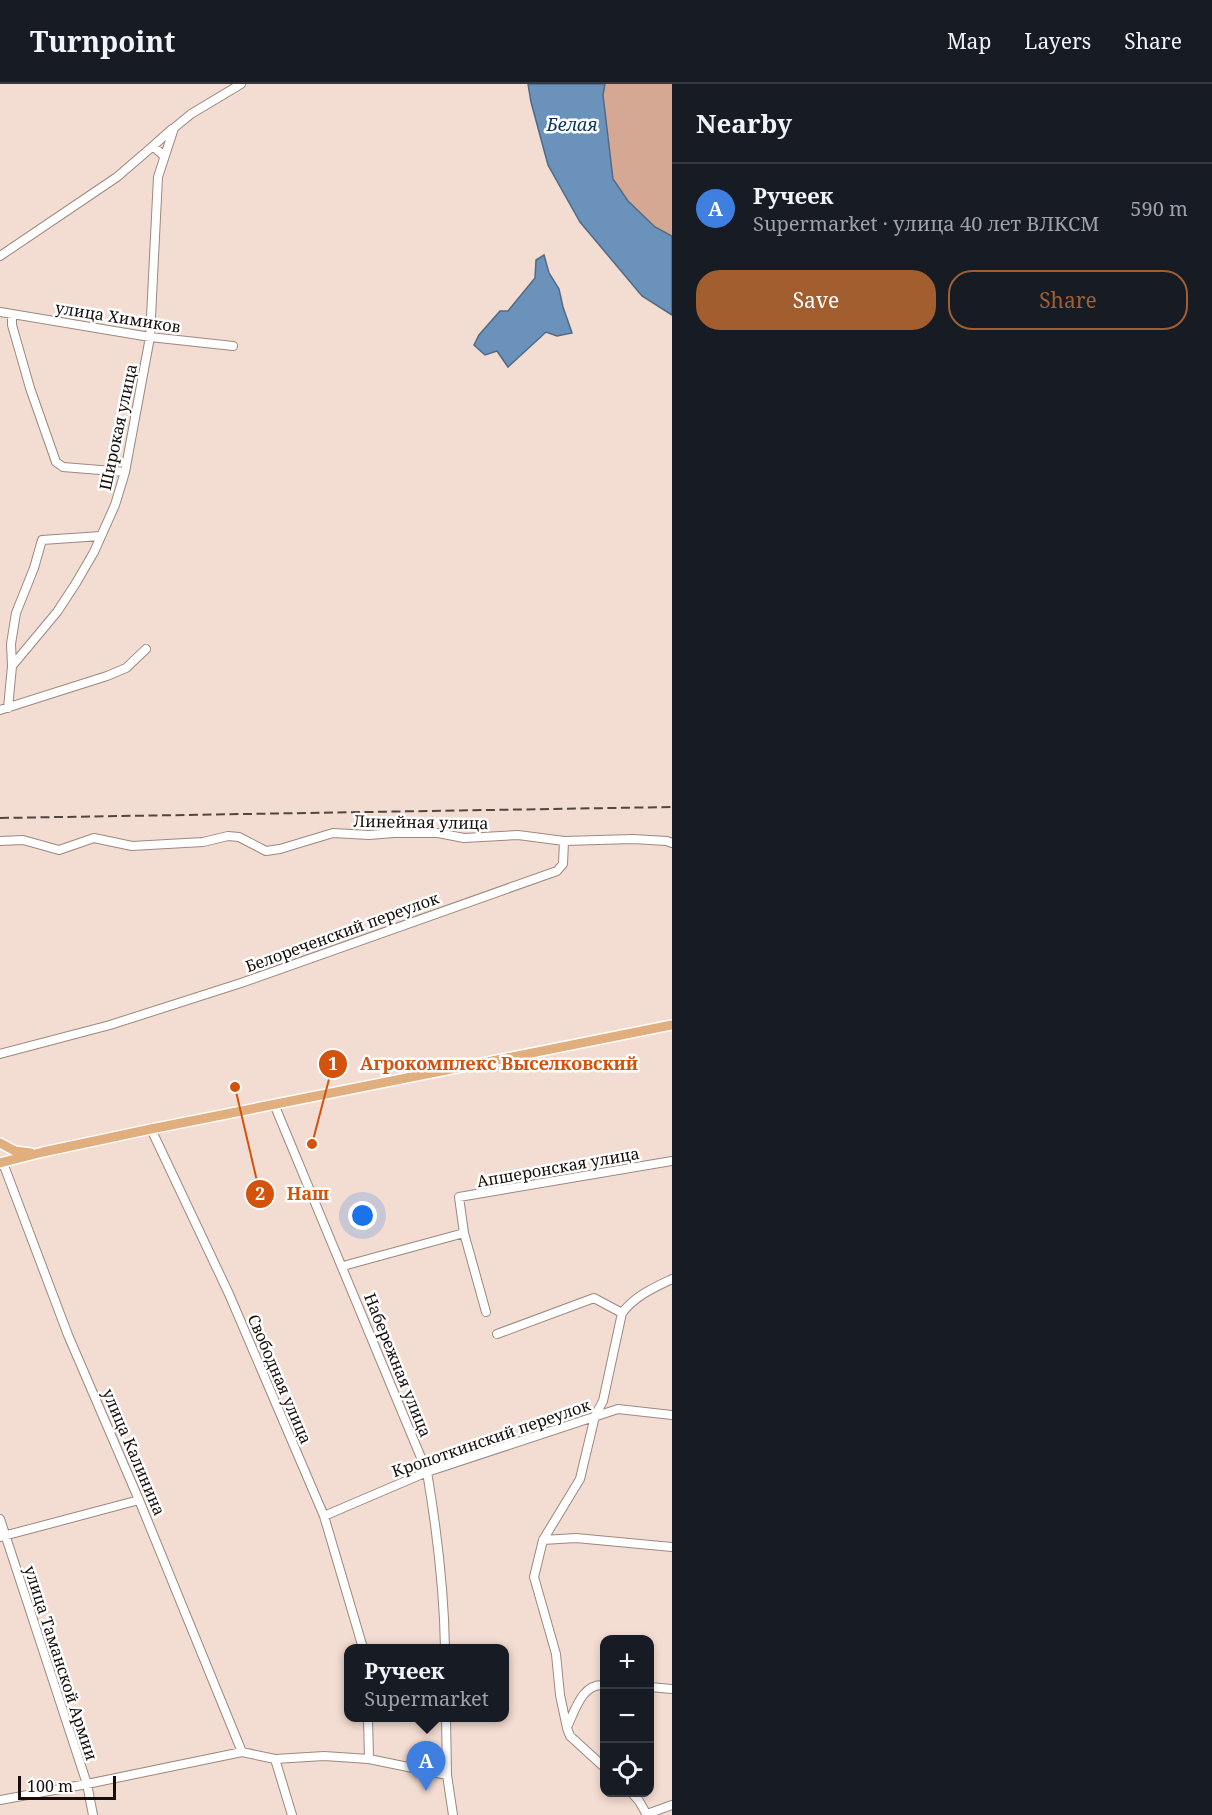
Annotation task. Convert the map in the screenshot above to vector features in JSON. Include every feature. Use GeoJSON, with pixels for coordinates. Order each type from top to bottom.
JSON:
{"type":"FeatureCollection","features":[{"type":"Feature","properties":{"kind":"main road"},"geometry":{"type":"LineString","coordinates":[[2,1163],[151,1129],[672,1025]]}},
{"type":"Feature","properties":{"kind":"main road"},"geometry":{"type":"LineString","coordinates":[[0,1143],[20,1152],[43,1152]]}},
{"type":"Feature","properties":{"kind":"street"},"geometry":{"type":"LineString","coordinates":[[0,256],[117,177],[191,114],[241,84]]}},
{"type":"Feature","properties":{"kind":"street","name":"Широкая улица"},"geometry":{"type":"LineString","coordinates":[[12,666],[57,612],[94,552],[115,505],[125,472],[150,337],[158,177],[174,128]]}},
{"type":"Feature","properties":{"kind":"street"},"geometry":{"type":"LineString","coordinates":[[153,146],[164,156]]}},
{"type":"Feature","properties":{"kind":"street","name":"улица Химиков"},"geometry":{"type":"LineString","coordinates":[[0,312],[150,337],[233,346]]}},
{"type":"Feature","properties":{"kind":"street"},"geometry":{"type":"LineString","coordinates":[[12,314],[12,324],[27,378],[56,462],[63,467],[125,472]]}},
{"type":"Feature","properties":{"kind":"street"},"geometry":{"type":"LineString","coordinates":[[101,536],[42,540],[34,568],[16,612],[11,644],[12,666],[4,709],[126,668],[146,649]]}},
{"type":"Feature","properties":{"kind":"street","name":"Линейная улица"},"geometry":{"type":"LineString","coordinates":[[0,841],[23,840],[59,850],[94,838],[132,846],[202,842],[239,837],[267,851],[333,833],[369,835],[394,832],[438,833],[464,838],[519,836],[564,841]]}},
{"type":"Feature","properties":{"kind":"street"},"geometry":{"type":"LineString","coordinates":[[564,841],[633,839],[672,843]]}},
{"type":"Feature","properties":{"kind":"street","name":"Белореченский переулок"},"geometry":{"type":"LineString","coordinates":[[0,1054],[110,1025],[241,983],[556,872],[563,864],[564,841]]}},
{"type":"Feature","properties":{"kind":"street","name":"Набережная улица"},"geometry":{"type":"LineString","coordinates":[[274,1104],[427,1472],[438,1535],[444,1597],[445,1644]]}},
{"type":"Feature","properties":{"kind":"street","name":"Свободная улица"},"geometry":{"type":"LineString","coordinates":[[151,1129],[229,1294],[324,1516],[362,1644]]}},
{"type":"Feature","properties":{"kind":"street","name":"Апшеронская улица"},"geometry":{"type":"LineString","coordinates":[[486,1312],[464,1233],[459,1197],[672,1161]]}},
{"type":"Feature","properties":{"kind":"street","name":"улица Калинина"},"geometry":{"type":"LineString","coordinates":[[2,1163],[68,1335],[140,1500],[242,1752]]}},
{"type":"Feature","properties":{"kind":"street"},"geometry":{"type":"LineString","coordinates":[[343,1266],[464,1233]]}},
{"type":"Feature","properties":{"kind":"street"},"geometry":{"type":"LineString","coordinates":[[600,1763],[570,1736],[567,1728],[560,1695],[556,1654],[534,1577],[543,1540],[580,1479],[595,1416],[603,1401],[622,1314],[628,1305],[646,1292],[672,1279]]}},
{"type":"Feature","properties":{"kind":"street"},"geometry":{"type":"LineString","coordinates":[[497,1334],[594,1298],[622,1314]]}},
{"type":"Feature","properties":{"kind":"street","name":"Кропоткинский переулок"},"geometry":{"type":"LineString","coordinates":[[324,1516],[427,1472],[618,1409],[672,1415]]}},
{"type":"Feature","properties":{"kind":"street"},"geometry":{"type":"LineString","coordinates":[[3,1536],[140,1500]]}},
{"type":"Feature","properties":{"kind":"street","name":"улица Таманской Армии"},"geometry":{"type":"LineString","coordinates":[[0,1519],[3,1536],[87,1784],[93,1815]]}},
{"type":"Feature","properties":{"kind":"street"},"geometry":{"type":"LineString","coordinates":[[543,1540],[576,1538],[672,1547]]}},
{"type":"Feature","properties":{"kind":"street"},"geometry":{"type":"LineString","coordinates":[[567,1728],[582,1694],[600,1684]]}},
{"type":"Feature","properties":{"kind":"street"},"geometry":{"type":"LineString","coordinates":[[654,1687],[672,1689]]}},
{"type":"Feature","properties":{"kind":"street"},"geometry":{"type":"LineString","coordinates":[[368,1722],[369,1759]]}},
{"type":"Feature","properties":{"kind":"street"},"geometry":{"type":"LineString","coordinates":[[446,1722],[447,1775],[453,1815]]}},
{"type":"Feature","properties":{"kind":"street"},"geometry":{"type":"LineString","coordinates":[[0,1800],[242,1752],[275,1759],[324,1756],[369,1759],[447,1775]]}},
{"type":"Feature","properties":{"kind":"street"},"geometry":{"type":"LineString","coordinates":[[275,1759],[292,1815]]}},
{"type":"Feature","properties":{"kind":"street"},"geometry":{"type":"LineString","coordinates":[[635,1797],[647,1814],[672,1805]]}},
{"type":"Feature","properties":{"kind":"shaded area"},"geometry":{"type":"Polygon","coordinates":[[[605,84],[672,84],[672,236],[655,227],[628,201],[613,178],[603,95],[605,84]]]}},
{"type":"Feature","properties":{"kind":"water","name":"Белая"},"geometry":{"type":"Polygon","coordinates":[[[528,84],[605,84],[603,95],[613,179],[628,201],[655,227],[672,236],[672,315],[642,296],[580,222],[548,165],[528,84]]]}},
{"type":"Feature","properties":{"kind":"water"},"geometry":{"type":"Polygon","coordinates":[[[544,255],[549,273],[559,289],[572,333],[557,336],[546,332],[508,367],[497,351],[485,355],[474,345],[479,335],[500,311],[508,311],[535,278],[536,260],[544,255]]]}},
{"type":"Feature","properties":{"kind":"railway"},"geometry":{"type":"LineString","coordinates":[[0,818],[672,807]]}},
{"type":"Feature","properties":{"kind":"place","name":"Наш"},"geometry":{"type":"Point","coordinates":[235,1087]}},
{"type":"Feature","properties":{"kind":"place","name":"Агрокомплекс Выселковский"},"geometry":{"type":"Point","coordinates":[312,1144]}},
{"type":"Feature","properties":{"kind":"place","name":"Ручеек"},"geometry":{"type":"Point","coordinates":[426,1791]}}]}
